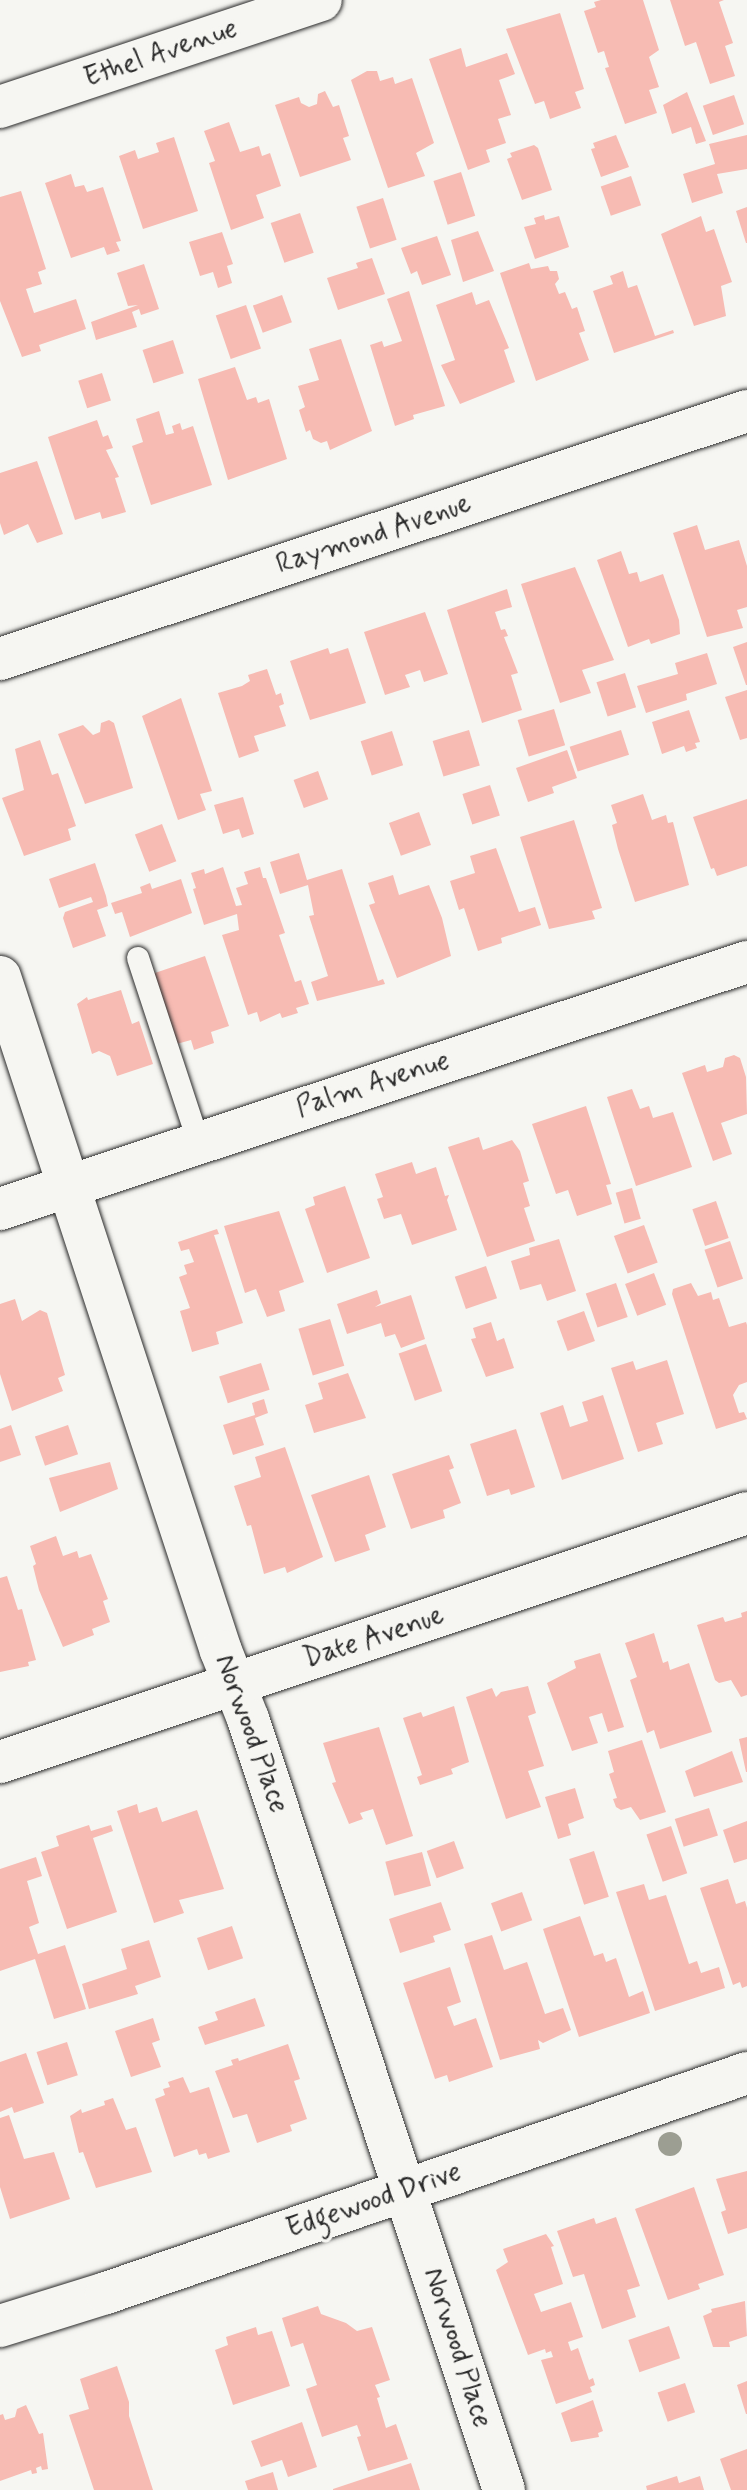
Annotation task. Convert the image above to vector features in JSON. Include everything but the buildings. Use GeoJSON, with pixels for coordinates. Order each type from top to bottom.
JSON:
{"type":"FeatureCollection","features":[{"type":"Feature","properties":{"kind":"street","name":"Ethel Avenue"},"geometry":{"type":"LineString","coordinates":[[0,107],[321,0]]}},
{"type":"Feature","properties":{"kind":"street","name":"Raymond Avenue"},"geometry":{"type":"LineString","coordinates":[[0,659],[747,411]]}},
{"type":"Feature","properties":{"kind":"street","name":"Palm Avenue"},"geometry":{"type":"LineString","coordinates":[[0,1209],[747,962]]}},
{"type":"Feature","properties":{"kind":"street","name":"Norwood Place"},"geometry":{"type":"LineString","coordinates":[[0,977],[221,1651],[235,1683],[504,2490]]}},
{"type":"Feature","properties":{"kind":"street","name":"Date Avenue"},"geometry":{"type":"LineString","coordinates":[[0,1762],[747,1513]]}},
{"type":"Feature","properties":{"kind":"street","name":"Edgewood Drive"},"geometry":{"type":"LineString","coordinates":[[0,2326],[106,2293],[747,2073]]}},
{"type":"Feature","properties":{"kind":"lane"},"geometry":{"type":"LineString","coordinates":[[138,958],[199,1143]]}}]}
